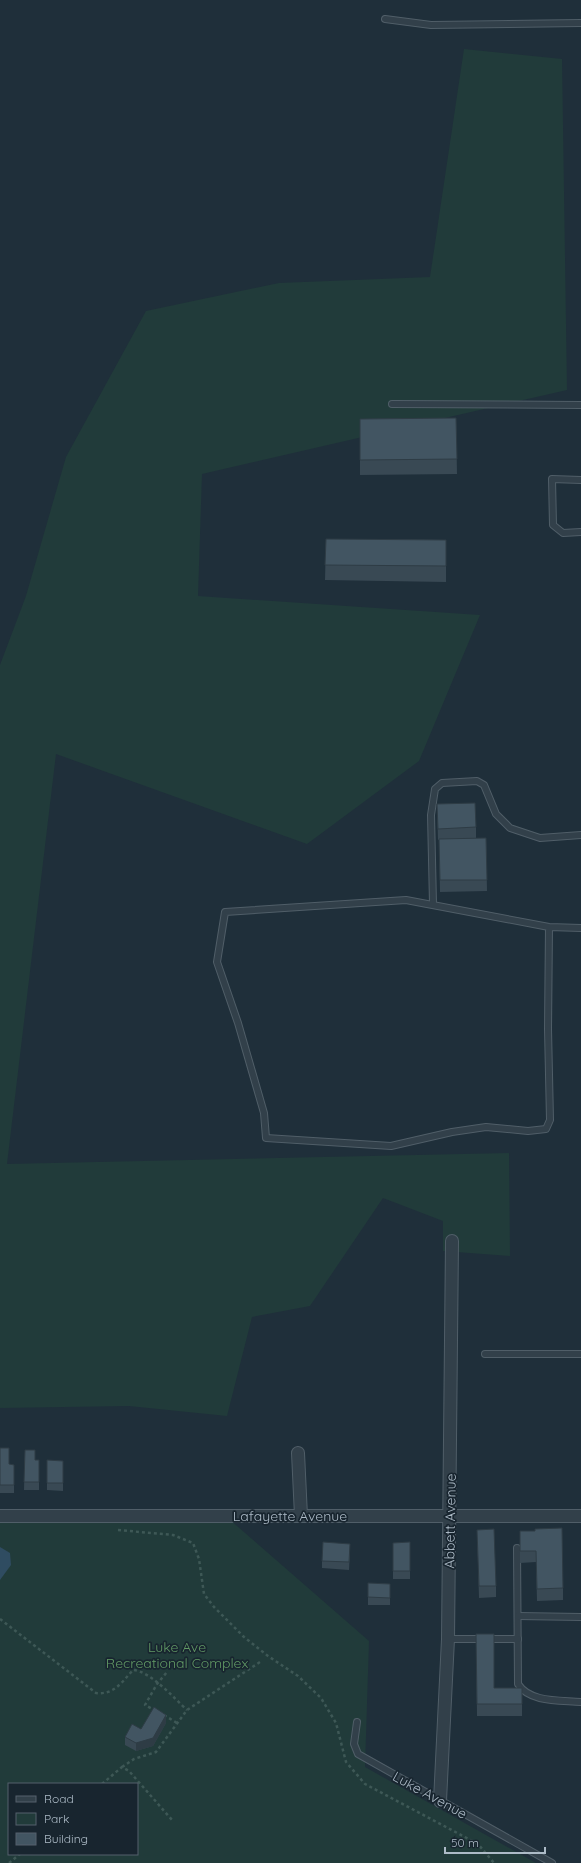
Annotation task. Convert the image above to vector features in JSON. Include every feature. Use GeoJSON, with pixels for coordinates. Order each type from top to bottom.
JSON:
{"type":"FeatureCollection","features":[{"type":"Feature","properties":{"kind":"street","name":"Abbett Avenue"},"geometry":{"type":"LineString","coordinates":[[440,1801],[448,1639],[452,1241]]}},
{"type":"Feature","properties":{"kind":"street"},"geometry":{"type":"LineString","coordinates":[[298,1453],[301,1516]]}},
{"type":"Feature","properties":{"kind":"street","name":"Lafayette Avenue"},"geometry":{"type":"LineString","coordinates":[[0,1516],[581,1516]]}},
{"type":"Feature","properties":{"kind":"lane"},"geometry":{"type":"LineString","coordinates":[[385,19],[431,25],[581,23]]}},
{"type":"Feature","properties":{"kind":"lane"},"geometry":{"type":"LineString","coordinates":[[392,404],[581,405]]}},
{"type":"Feature","properties":{"kind":"lane"},"geometry":{"type":"LineString","coordinates":[[581,480],[552,479],[553,525],[563,533],[581,532]]}},
{"type":"Feature","properties":{"kind":"lane"},"geometry":{"type":"LineString","coordinates":[[433,904],[431,815],[435,789],[442,783],[477,781],[484,785],[496,814],[510,828],[540,838],[581,835]]}},
{"type":"Feature","properties":{"kind":"lane"},"geometry":{"type":"LineString","coordinates":[[549,926],[548,1029],[550,1120],[546,1129],[528,1131],[486,1127],[452,1132],[391,1146],[266,1138],[264,1113],[238,1023],[217,962],[225,912],[406,900],[433,904],[498,918],[549,926],[581,928]]}},
{"type":"Feature","properties":{"kind":"lane"},"geometry":{"type":"LineString","coordinates":[[485,1354],[581,1354]]}},
{"type":"Feature","properties":{"kind":"lane"},"geometry":{"type":"LineString","coordinates":[[517,1548],[518,1684],[522,1690],[537,1697],[581,1702]]}},
{"type":"Feature","properties":{"kind":"lane"},"geometry":{"type":"LineString","coordinates":[[518,1616],[581,1617]]}},
{"type":"Feature","properties":{"kind":"lane"},"geometry":{"type":"LineString","coordinates":[[448,1639],[518,1639]]}},
{"type":"Feature","properties":{"kind":"lane","name":"Luke Avenue"},"geometry":{"type":"LineString","coordinates":[[357,1722],[354,1744],[358,1754],[552,1863]]}},
{"type":"Feature","properties":{"kind":"path"},"geometry":{"type":"LineString","coordinates":[[111,1529],[173,1535],[193,1543],[199,1558],[204,1594],[214,1607],[244,1637],[268,1656],[298,1676],[321,1698],[336,1723],[346,1762],[365,1784],[478,1844],[494,1863]]}},
{"type":"Feature","properties":{"kind":"path"},"geometry":{"type":"LineString","coordinates":[[0,1619],[96,1693],[103,1694],[113,1691],[133,1670],[139,1670],[187,1710]]}},
{"type":"Feature","properties":{"kind":"path"},"geometry":{"type":"LineString","coordinates":[[103,1783],[134,1759],[156,1752],[187,1710],[260,1662]]}},
{"type":"Feature","properties":{"kind":"path"},"geometry":{"type":"LineString","coordinates":[[167,1672],[157,1684],[145,1705],[177,1723]]}},
{"type":"Feature","properties":{"kind":"path"},"geometry":{"type":"LineString","coordinates":[[122,1767],[129,1771],[173,1821]]}},
{"type":"Feature","properties":{"kind":"path"},"geometry":{"type":"LineString","coordinates":[[9,1863],[19,1855]]}},
{"type":"Feature","properties":{"kind":"green space"},"geometry":{"type":"Polygon","coordinates":[[[464,49],[562,59],[567,390],[202,474],[198,596],[480,615],[419,761],[307,844],[56,754],[7,1164],[509,1153],[510,1256],[443,1251],[443,1221],[383,1198],[310,1306],[252,1317],[227,1416],[129,1406],[0,1408],[0,665],[26,596],[66,457],[146,311],[279,283],[430,277],[464,49]]]}},
{"type":"Feature","properties":{"kind":"green space","name":"Luke Ave Recreational Complex"},"geometry":{"type":"Polygon","coordinates":[[[0,1518],[229,1519],[369,1641],[365,1767],[536,1863],[0,1863],[0,1518]]]}},
{"type":"Feature","properties":{"kind":"water"},"geometry":{"type":"Polygon","coordinates":[[[0,1547],[10,1553],[11,1565],[0,1580],[0,1547]]]}},
{"type":"Feature","properties":{"kind":"building"},"geometry":{"type":"Polygon","coordinates":[[[456,418],[457,459],[360,460],[360,419],[456,418]]]}},
{"type":"Feature","properties":{"kind":"building"},"geometry":{"type":"Polygon","coordinates":[[[326,539],[446,540],[446,566],[325,565],[326,539]]]}},
{"type":"Feature","properties":{"kind":"building"},"geometry":{"type":"Polygon","coordinates":[[[475,803],[476,827],[438,829],[437,804],[475,803]]]}},
{"type":"Feature","properties":{"kind":"building"},"geometry":{"type":"Polygon","coordinates":[[[486,838],[487,880],[440,880],[439,839],[486,838]]]}},
{"type":"Feature","properties":{"kind":"building"},"geometry":{"type":"Polygon","coordinates":[[[0,1448],[9,1448],[9,1464],[14,1465],[14,1485],[0,1485],[0,1448]]]}},
{"type":"Feature","properties":{"kind":"building"},"geometry":{"type":"Polygon","coordinates":[[[25,1450],[35,1450],[35,1460],[39,1460],[39,1482],[24,1482],[25,1450]]]}},
{"type":"Feature","properties":{"kind":"building"},"geometry":{"type":"Polygon","coordinates":[[[47,1460],[63,1461],[63,1483],[47,1483],[47,1460]]]}},
{"type":"Feature","properties":{"kind":"building"},"geometry":{"type":"Polygon","coordinates":[[[562,1528],[563,1588],[537,1589],[536,1551],[520,1551],[520,1531],[562,1528]]]}},
{"type":"Feature","properties":{"kind":"building"},"geometry":{"type":"Polygon","coordinates":[[[494,1529],[496,1586],[479,1586],[477,1530],[494,1529]]]}},
{"type":"Feature","properties":{"kind":"building"},"geometry":{"type":"Polygon","coordinates":[[[323,1542],[350,1544],[349,1562],[322,1561],[323,1542]]]}},
{"type":"Feature","properties":{"kind":"building"},"geometry":{"type":"Polygon","coordinates":[[[410,1542],[410,1571],[393,1571],[393,1543],[410,1542]]]}},
{"type":"Feature","properties":{"kind":"building"},"geometry":{"type":"Polygon","coordinates":[[[368,1583],[390,1584],[390,1598],[368,1597],[368,1583]]]}},
{"type":"Feature","properties":{"kind":"building"},"geometry":{"type":"Polygon","coordinates":[[[476,1634],[494,1634],[494,1688],[522,1688],[522,1704],[477,1704],[476,1634]]]}},
{"type":"Feature","properties":{"kind":"building"},"geometry":{"type":"Polygon","coordinates":[[[154,1707],[166,1715],[153,1738],[136,1743],[125,1737],[132,1724],[141,1729],[154,1707]]]}}]}
